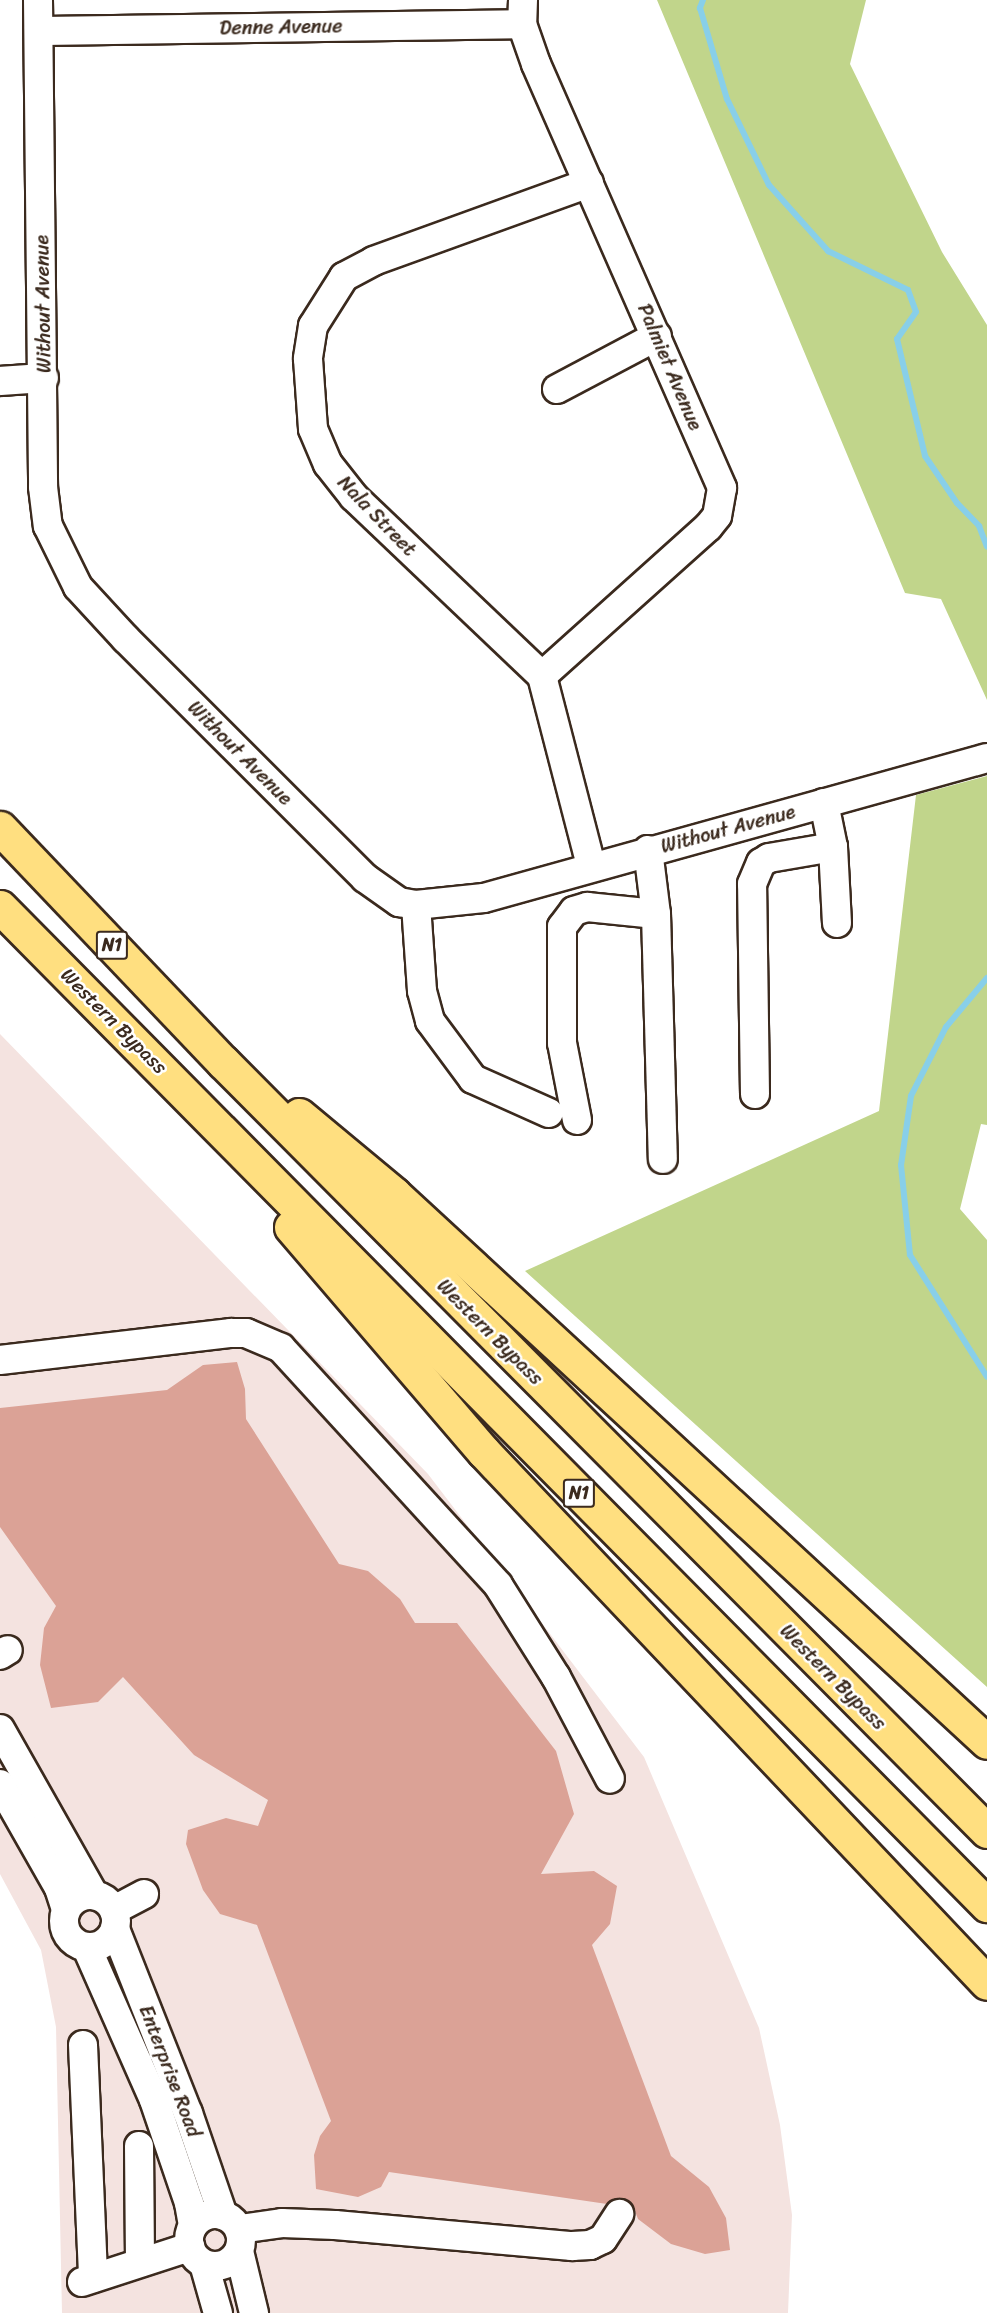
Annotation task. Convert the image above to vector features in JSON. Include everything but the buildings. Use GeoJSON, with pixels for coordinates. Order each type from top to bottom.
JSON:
{"type":"FeatureCollection","features":[{"type":"Feature","properties":{"kind":"highway","name":"Western Bypass"},"geometry":{"type":"LineString","coordinates":[[0,828],[223,1062],[987,1831]]}},
{"type":"Feature","properties":{"kind":"highway","name":"Western Bypass"},"geometry":{"type":"LineString","coordinates":[[0,907],[987,1905]]}},
{"type":"Feature","properties":{"kind":"highway"},"geometry":{"type":"LineString","coordinates":[[223,1062],[313,1126],[394,1194],[987,1742]]}},
{"type":"Feature","properties":{"kind":"highway"},"geometry":{"type":"LineString","coordinates":[[173,1080],[330,1275],[484,1452],[987,1983]]}},
{"type":"Feature","properties":{"kind":"street","name":"Without Avenue"},"geometry":{"type":"LineString","coordinates":[[38,0],[44,378],[43,487],[48,526],[78,587],[126,639],[365,878],[399,902],[416,906],[484,898],[648,850],[987,758]]}},
{"type":"Feature","properties":{"kind":"street","name":"Denne Avenue"},"geometry":{"type":"LineString","coordinates":[[39,31],[523,12]]}},
{"type":"Feature","properties":{"kind":"street","name":"Palmiet Avenue"},"geometry":{"type":"LineString","coordinates":[[523,12],[589,183],[722,488],[717,516],[542,676]]}},
{"type":"Feature","properties":{"kind":"street","name":"Nala Street"},"geometry":{"type":"LineString","coordinates":[[542,676],[354,497],[328,464],[313,429],[308,359],[313,326],[344,277],[374,261],[589,183]]}},
{"type":"Feature","properties":{"kind":"street"},"geometry":{"type":"LineString","coordinates":[[557,389],[657,336]]}},
{"type":"Feature","properties":{"kind":"street"},"geometry":{"type":"LineString","coordinates":[[0,381],[44,378]]}},
{"type":"Feature","properties":{"kind":"street"},"geometry":{"type":"LineString","coordinates":[[542,676],[591,866]]}},
{"type":"Feature","properties":{"kind":"street"},"geometry":{"type":"LineString","coordinates":[[824,803],[833,847],[837,923]]}},
{"type":"Feature","properties":{"kind":"street"},"geometry":{"type":"LineString","coordinates":[[755,1094],[754,873],[761,863],[779,855],[833,847]]}},
{"type":"Feature","properties":{"kind":"street"},"geometry":{"type":"LineString","coordinates":[[648,850],[656,914],[663,1159]]}},
{"type":"Feature","properties":{"kind":"street"},"geometry":{"type":"LineString","coordinates":[[416,906],[422,991],[430,1021],[473,1079],[549,1113]]}},
{"type":"Feature","properties":{"kind":"street"},"geometry":{"type":"LineString","coordinates":[[576,1120],[562,1043],[562,927],[574,911],[587,908],[656,914]]}},
{"type":"Feature","properties":{"kind":"street"},"geometry":{"type":"LineString","coordinates":[[0,1360],[231,1333],[253,1335],[281,1348],[498,1585],[556,1677],[610,1779]]}},
{"type":"Feature","properties":{"kind":"street","name":"Enterprise Road"},"geometry":{"type":"LineString","coordinates":[[0,1728],[108,1911],[234,2232],[254,2313]]}},
{"type":"Feature","properties":{"kind":"street"},"geometry":{"type":"LineString","coordinates":[[0,1784],[59,1888],[66,1909],[66,1933],[87,1947],[105,1943],[108,1911]]}},
{"type":"Feature","properties":{"kind":"street"},"geometry":{"type":"LineString","coordinates":[[108,1911],[144,1894]]}},
{"type":"Feature","properties":{"kind":"street"},"geometry":{"type":"LineString","coordinates":[[66,1909],[78,1897],[108,1911]]}},
{"type":"Feature","properties":{"kind":"street","name":"Enterprise Road"},"geometry":{"type":"LineString","coordinates":[[87,1947],[154,2100],[180,2172],[196,2246],[218,2313]]}},
{"type":"Feature","properties":{"kind":"street"},"geometry":{"type":"LineString","coordinates":[[83,2044],[88,2280],[196,2246]]}},
{"type":"Feature","properties":{"kind":"street"},"geometry":{"type":"LineString","coordinates":[[139,2146],[140,2262]]}},
{"type":"Feature","properties":{"kind":"street"},"geometry":{"type":"LineString","coordinates":[[196,2246],[203,2216],[234,2232],[282,2223],[335,2225],[572,2246],[590,2245],[603,2239],[619,2214]]}},
{"type":"Feature","properties":{"kind":"street"},"geometry":{"type":"LineString","coordinates":[[196,2246],[222,2266],[234,2232]]}},
{"type":"Feature","properties":{"kind":"shaded area"},"geometry":{"type":"Polygon","coordinates":[[[0,1034],[428,1474],[644,1757],[759,2028],[780,2125],[792,2215],[788,2313],[62,2313],[56,2027],[41,1950],[0,1874],[0,1034]]]}},
{"type":"Feature","properties":{"kind":"green space"},"geometry":{"type":"Polygon","coordinates":[[[657,0],[866,0],[850,64],[942,252],[987,325],[987,700],[941,599],[905,593],[657,0]]]}},
{"type":"Feature","properties":{"kind":"green space"},"geometry":{"type":"Polygon","coordinates":[[[987,776],[987,1125],[981,1124],[960,1209],[987,1240],[987,1687],[525,1271],[879,1111],[916,795],[987,776]]]}},
{"type":"Feature","properties":{"kind":"waterway"},"geometry":{"type":"LineString","coordinates":[[703,0],[700,8],[727,99],[769,185],[828,251],[908,290],[916,312],[897,339],[925,456],[957,503],[979,526],[987,547]]}},
{"type":"Feature","properties":{"kind":"waterway"},"geometry":{"type":"LineString","coordinates":[[987,978],[946,1027],[911,1096],[901,1165],[910,1255],[987,1377]]}}]}
